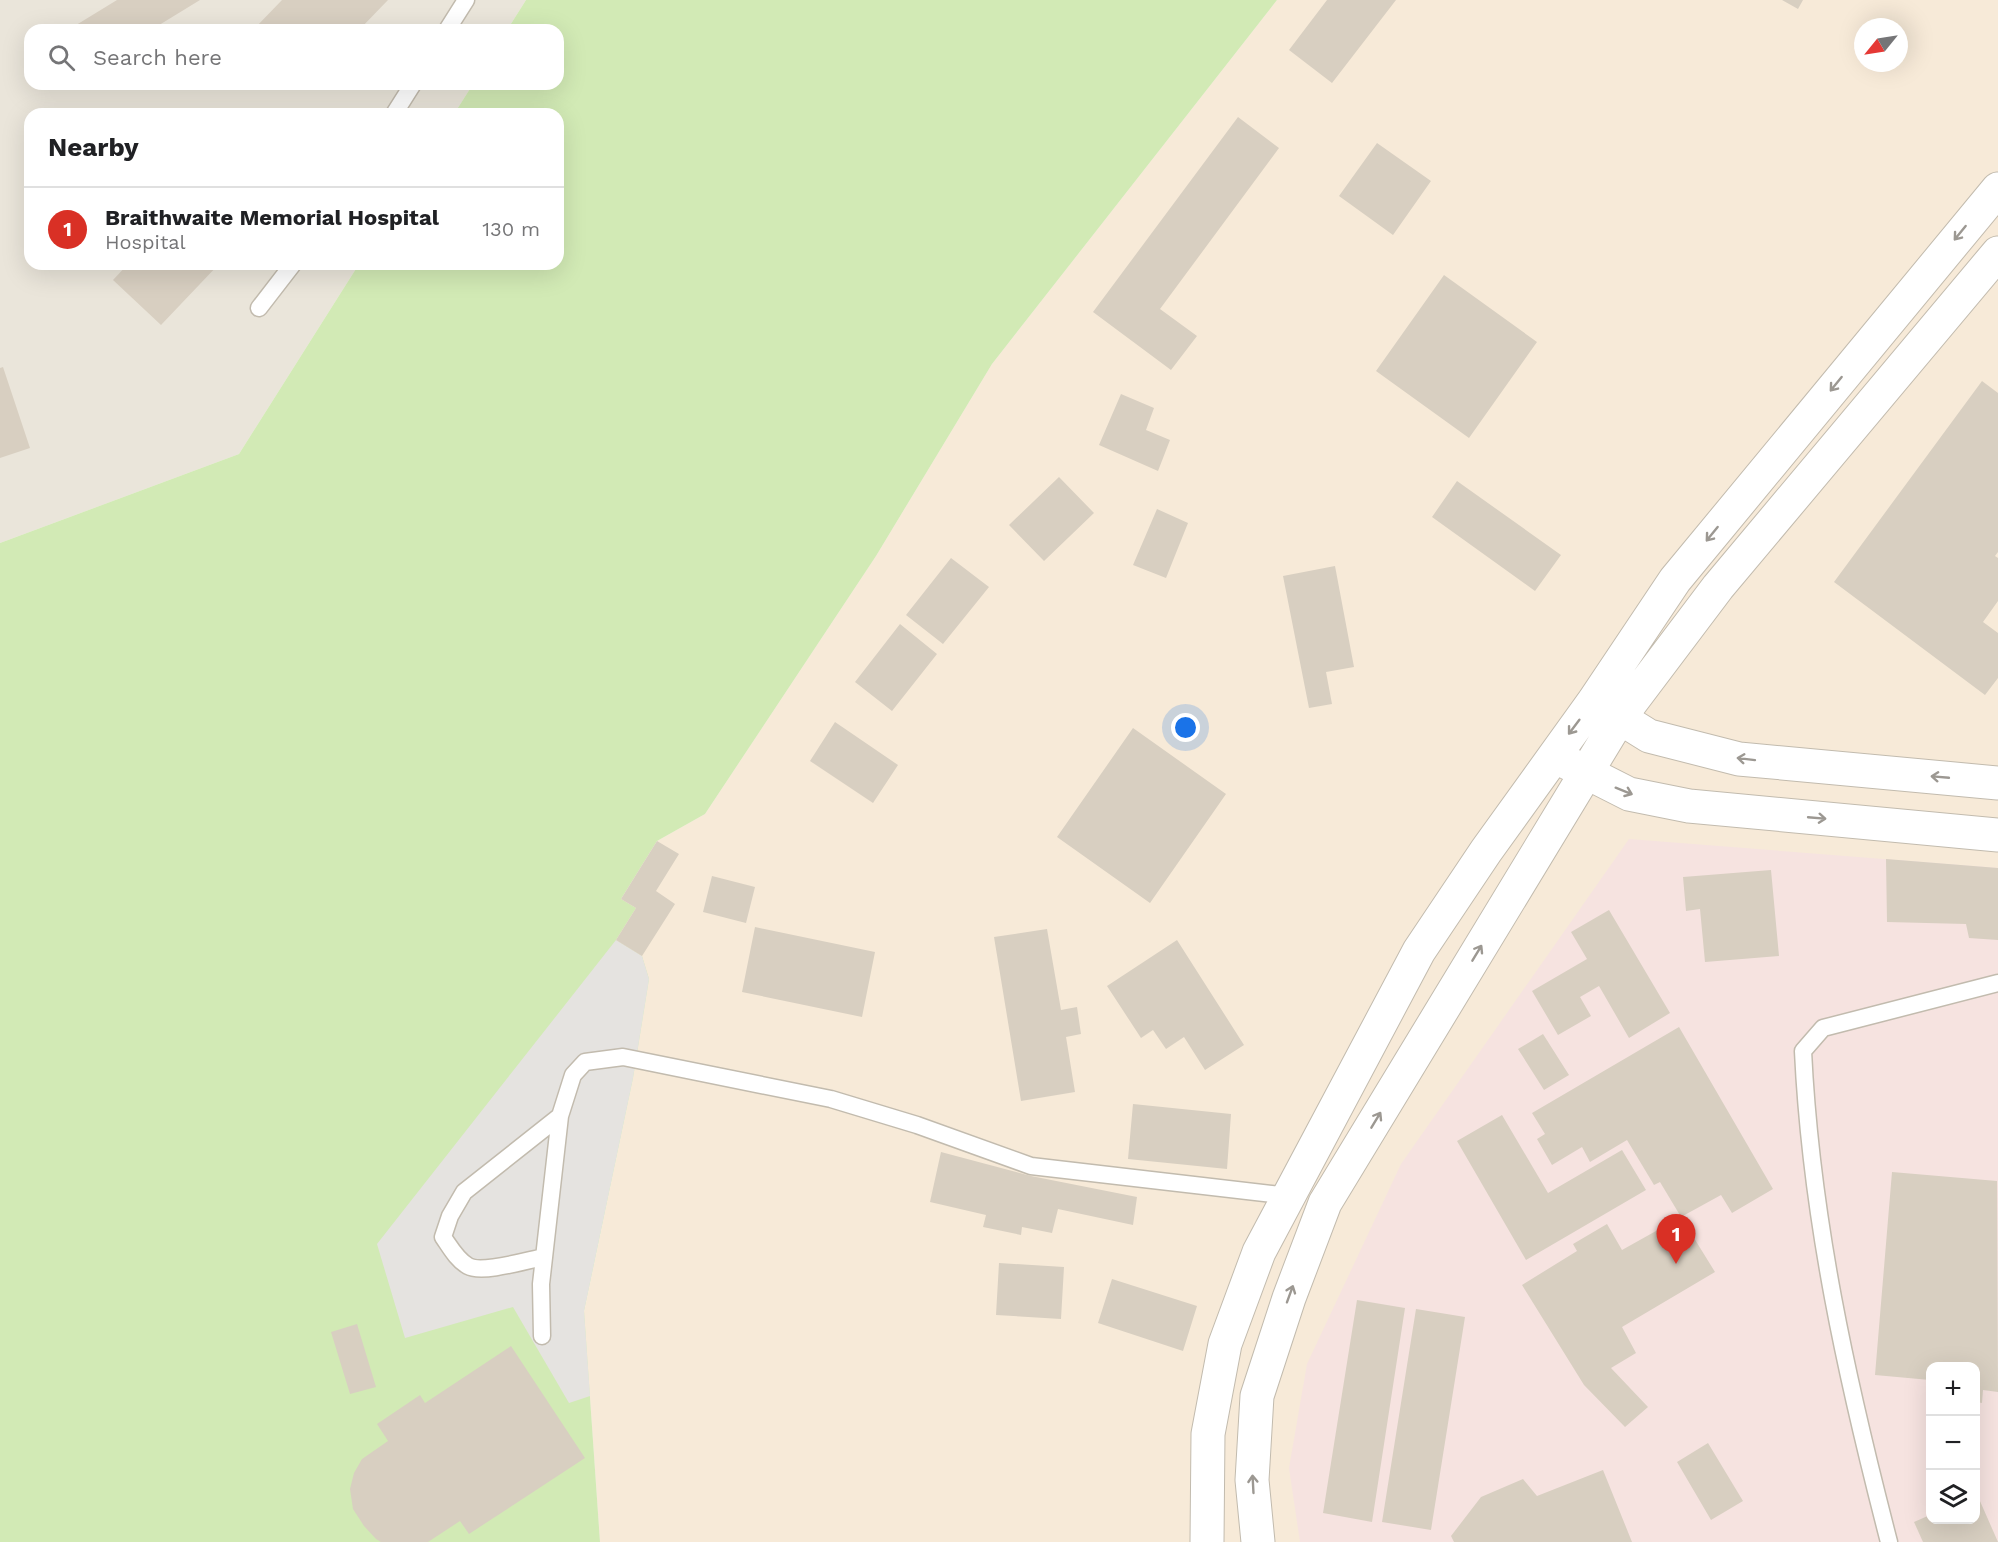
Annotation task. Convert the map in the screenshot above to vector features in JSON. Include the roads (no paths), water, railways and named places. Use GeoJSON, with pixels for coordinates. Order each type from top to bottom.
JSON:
{"type":"FeatureCollection","features":[{"type":"Feature","properties":{"kind":"street"},"geometry":{"type":"LineString","coordinates":[[1258,1542],[1252,1480],[1257,1395],[1289,1298],[1325,1203],[1586,773],[1607,709],[1675,580],[1998,189]]}},
{"type":"Feature","properties":{"kind":"street"},"geometry":{"type":"LineString","coordinates":[[1207,1542],[1208,1434],[1225,1344],[1259,1252],[1419,951],[1553,755],[1607,709],[1718,587],[1998,253]]}},
{"type":"Feature","properties":{"kind":"street"},"geometry":{"type":"LineString","coordinates":[[1607,709],[1649,736],[1739,759],[1998,783]]}},
{"type":"Feature","properties":{"kind":"street"},"geometry":{"type":"LineString","coordinates":[[1553,755],[1629,794],[1689,806],[1998,835]]}},
{"type":"Feature","properties":{"kind":"lane"},"geometry":{"type":"LineString","coordinates":[[451,24],[466,0]]}},
{"type":"Feature","properties":{"kind":"lane"},"geometry":{"type":"LineString","coordinates":[[398,108],[409,90]]}},
{"type":"Feature","properties":{"kind":"lane"},"geometry":{"type":"LineString","coordinates":[[259,308],[288,270]]}},
{"type":"Feature","properties":{"kind":"lane"},"geometry":{"type":"LineString","coordinates":[[1889,1542],[1856,1413],[1820,1230],[1806,1112],[1803,1051],[1823,1028],[1998,983]]}},
{"type":"Feature","properties":{"kind":"lane"},"geometry":{"type":"LineString","coordinates":[[542,1336],[541,1284],[560,1116],[573,1075],[585,1062],[623,1057],[831,1099],[917,1125],[1030,1166],[1289,1196]]}},
{"type":"Feature","properties":{"kind":"lane"},"geometry":{"type":"LineString","coordinates":[[544,1257],[483,1268],[469,1267],[452,1252],[444,1237],[450,1216],[464,1192],[560,1116]]}},
{"type":"Feature","properties":{"kind":"place","name":"Braithwaite Memorial Hospital"},"geometry":{"type":"Point","coordinates":[1676,1264]}}]}
